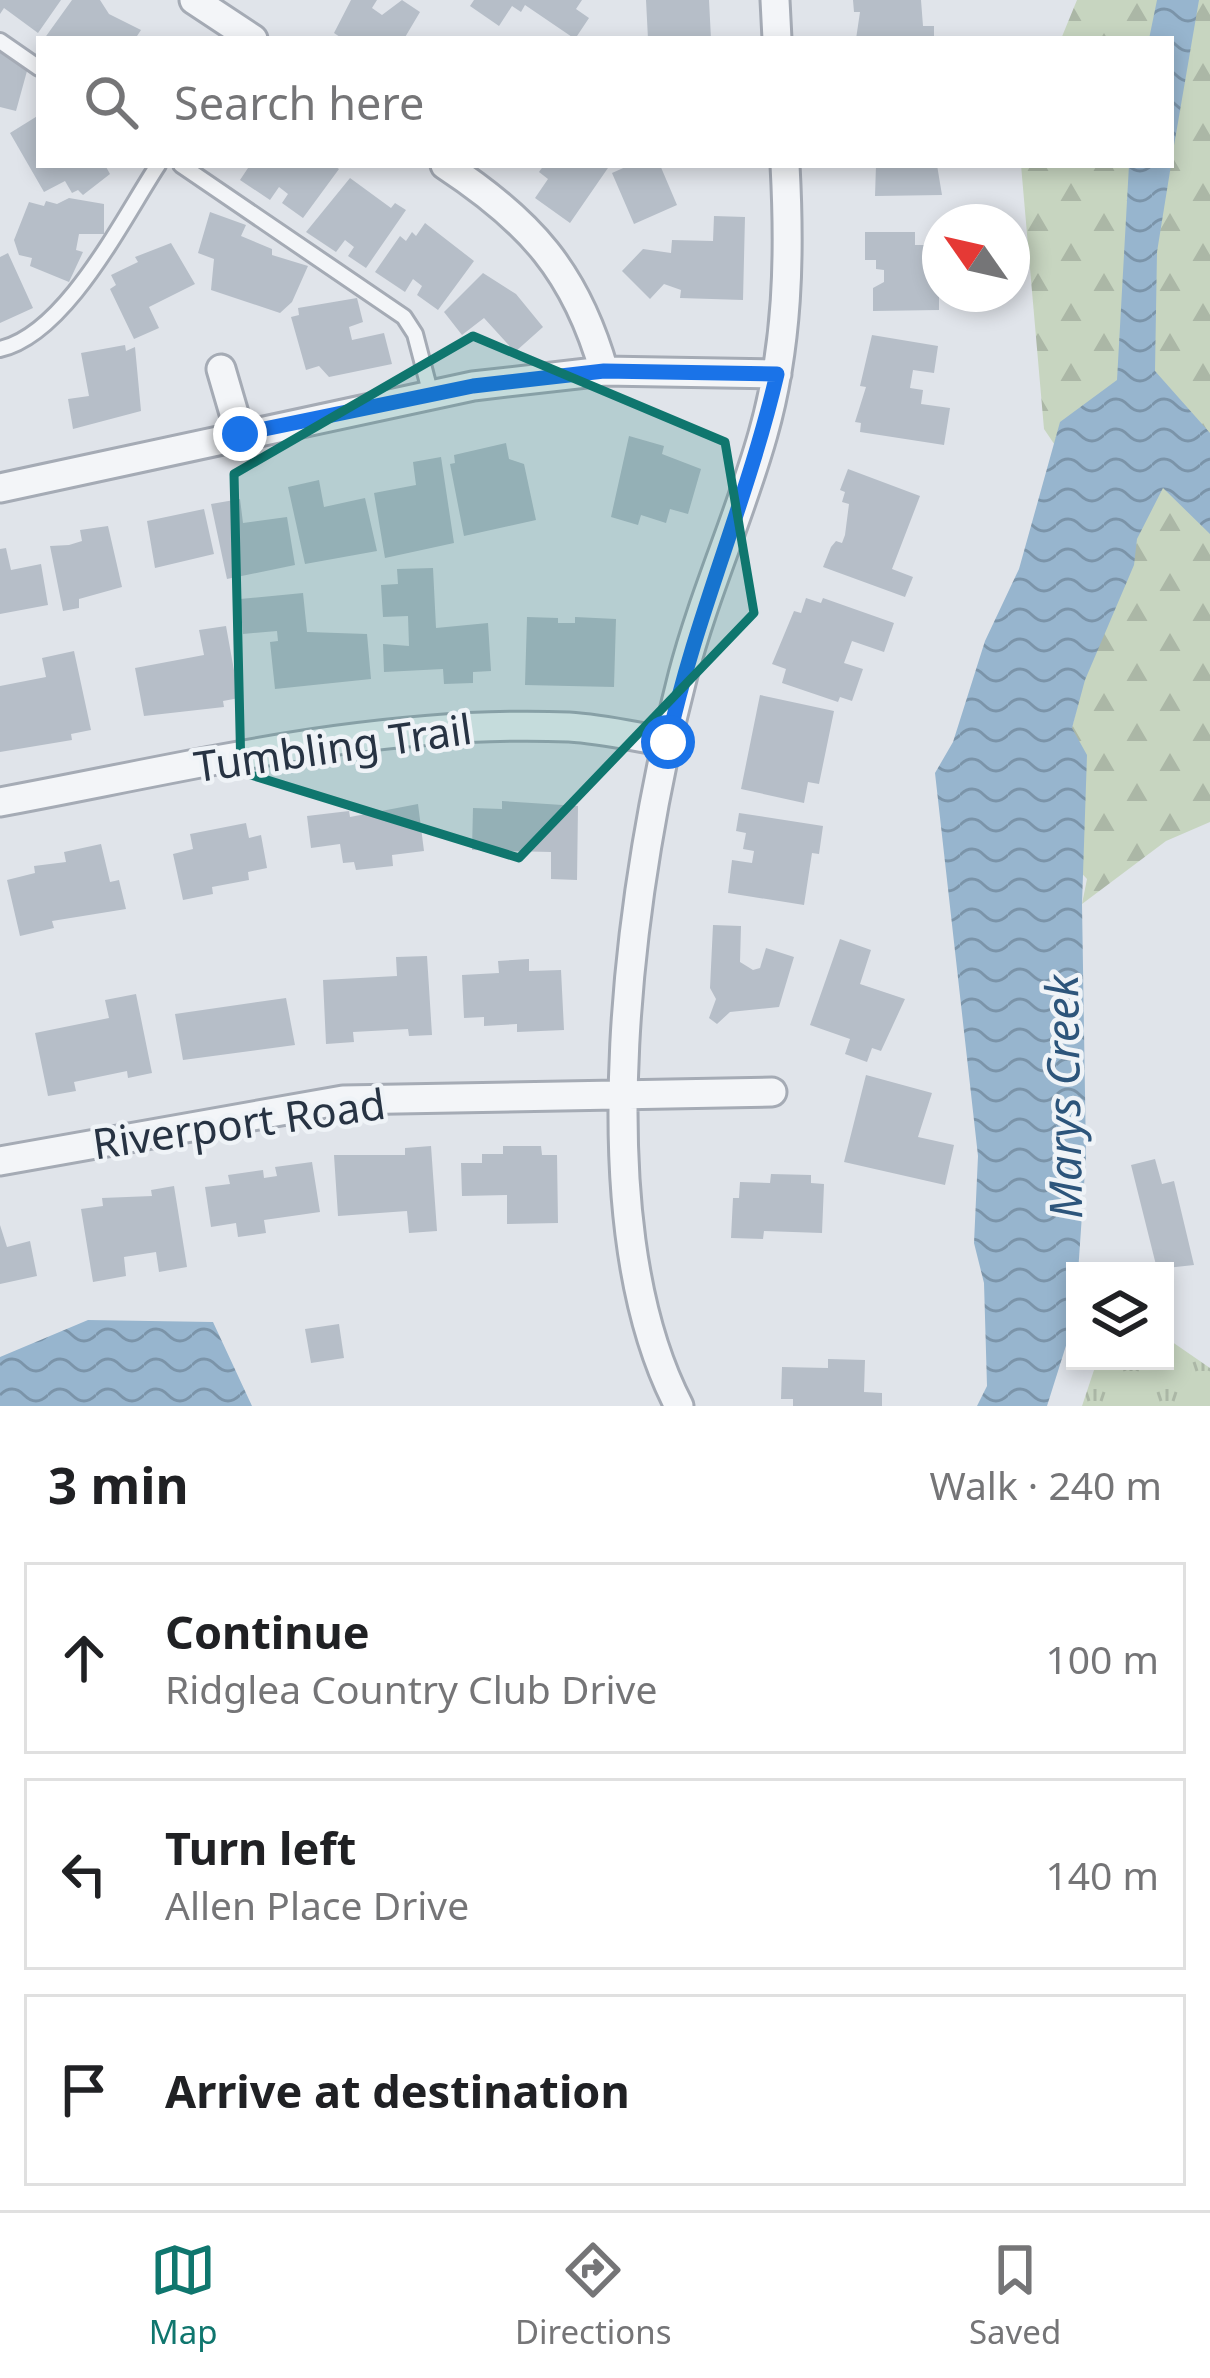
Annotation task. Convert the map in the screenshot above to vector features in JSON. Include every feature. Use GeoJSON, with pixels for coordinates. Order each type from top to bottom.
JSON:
{"type":"FeatureCollection","features":[{"type":"Feature","properties":{"kind":"street"},"geometry":{"type":"LineString","coordinates":[[194,0],[248,36]]}},
{"type":"Feature","properties":{"kind":"street"},"geometry":{"type":"LineString","coordinates":[[775,0],[777,36]]}},
{"type":"Feature","properties":{"kind":"street"},"geometry":{"type":"LineString","coordinates":[[450,168],[529,228],[567,275],[604,371]]}},
{"type":"Feature","properties":{"kind":"street"},"geometry":{"type":"LineString","coordinates":[[679,1406],[645,1317],[625,1175],[624,1096],[639,907],[683,673],[763,434],[777,374],[788,298],[784,168]]}},
{"type":"Feature","properties":{"kind":"street"},"geometry":{"type":"LineString","coordinates":[[220,369],[240,434]]}},
{"type":"Feature","properties":{"kind":"street"},"geometry":{"type":"LineString","coordinates":[[0,488],[430,395],[604,371],[777,374]]}},
{"type":"Feature","properties":{"kind":"street","name":"Tumbling Trail"},"geometry":{"type":"LineString","coordinates":[[0,802],[343,738],[504,726],[576,728],[668,742]]}},
{"type":"Feature","properties":{"kind":"street","name":"Riverport Road"},"geometry":{"type":"LineString","coordinates":[[0,1161],[343,1100],[772,1092]]}},
{"type":"Feature","properties":{"kind":"lane"},"geometry":{"type":"LineString","coordinates":[[0,41],[36,66]]}},
{"type":"Feature","properties":{"kind":"lane"},"geometry":{"type":"LineString","coordinates":[[0,349],[35,333],[77,288],[156,168]]}},
{"type":"Feature","properties":{"kind":"lane"},"geometry":{"type":"LineString","coordinates":[[185,168],[404,317],[415,334],[430,395]]}},
{"type":"Feature","properties":{"kind":"highlighted area"},"geometry":{"type":"Polygon","coordinates":[[[473,336],[725,442],[754,613],[519,858],[241,772],[234,474],[473,336]]]}},
{"type":"Feature","properties":{"kind":"green space"},"geometry":{"type":"Polygon","coordinates":[[[1077,0],[1210,0],[1210,822],[1166,841],[1082,904],[1087,879],[1046,835],[1118,538],[1044,429],[1030,268],[1030,204],[1024,204],[1021,168],[1174,168],[1174,36],[1062,36],[1077,0]]]}},
{"type":"Feature","properties":{"kind":"green space"},"geometry":{"type":"Polygon","coordinates":[[[1174,1343],[1210,1368],[1210,1406],[1082,1406],[1094,1370],[1174,1370],[1174,1343]]]}},
{"type":"Feature","properties":{"kind":"water"},"geometry":{"type":"Polygon","coordinates":[[[1157,0],[1199,0],[1174,146],[1174,36],[1150,36],[1157,0]]]}},
{"type":"Feature","properties":{"kind":"water","name":"Marys Creek"},"geometry":{"type":"Polygon","coordinates":[[[1129,168],[1171,168],[1157,252],[1155,371],[1210,433],[1210,534],[1163,488],[1137,539],[1134,565],[1085,680],[1072,728],[1087,755],[1082,904],[1086,1156],[1079,1262],[1066,1262],[1066,1346],[1047,1406],[977,1406],[987,1386],[984,1283],[974,1243],[978,1156],[935,773],[953,742],[985,641],[1019,569],[1060,422],[1117,380],[1129,168]]]}},
{"type":"Feature","properties":{"kind":"water"},"geometry":{"type":"Polygon","coordinates":[[[88,1320],[213,1322],[252,1406],[0,1406],[0,1357],[88,1320]]]}},
{"type":"Feature","properties":{"kind":"building"},"geometry":{"type":"Polygon","coordinates":[[[0,0],[61,0],[38,33],[4,8],[0,14],[0,0]]]}},
{"type":"Feature","properties":{"kind":"building"},"geometry":{"type":"Polygon","coordinates":[[[72,0],[100,0],[109,14],[141,30],[137,36],[46,36],[72,0]]]}},
{"type":"Feature","properties":{"kind":"building"},"geometry":{"type":"Polygon","coordinates":[[[351,0],[377,0],[372,8],[382,15],[402,0],[420,12],[406,36],[334,33],[351,0]]]}},
{"type":"Feature","properties":{"kind":"building"},"geometry":{"type":"Polygon","coordinates":[[[474,0],[582,0],[576,9],[589,18],[577,36],[571,36],[525,5],[521,12],[512,6],[499,26],[470,6],[474,0]]]}},
{"type":"Feature","properties":{"kind":"building"},"geometry":{"type":"Polygon","coordinates":[[[646,0],[709,0],[711,36],[648,36],[646,0]]]}},
{"type":"Feature","properties":{"kind":"building"},"geometry":{"type":"Polygon","coordinates":[[[853,0],[921,0],[923,26],[934,26],[934,36],[856,36],[860,12],[854,12],[853,0]]]}},
{"type":"Feature","properties":{"kind":"building"},"geometry":{"type":"Polygon","coordinates":[[[0,52],[27,71],[16,111],[0,107],[0,52]]]}},
{"type":"Feature","properties":{"kind":"building"},"geometry":{"type":"Polygon","coordinates":[[[36,117],[36,168],[107,168],[110,174],[83,195],[78,190],[72,193],[65,181],[44,192],[10,133],[36,117]]]}},
{"type":"Feature","properties":{"kind":"building"},"geometry":{"type":"Polygon","coordinates":[[[248,168],[339,169],[303,218],[282,203],[288,194],[279,187],[270,200],[240,180],[248,168]]]}},
{"type":"Feature","properties":{"kind":"building"},"geometry":{"type":"Polygon","coordinates":[[[542,168],[608,168],[570,223],[535,198],[548,179],[539,172],[542,168]]]}},
{"type":"Feature","properties":{"kind":"building"},"geometry":{"type":"Polygon","coordinates":[[[623,168],[661,168],[677,205],[634,224],[612,173],[623,168]]]}},
{"type":"Feature","properties":{"kind":"building"},"geometry":{"type":"Polygon","coordinates":[[[876,168],[938,168],[942,195],[875,196],[876,168]]]}},
{"type":"Feature","properties":{"kind":"building"},"geometry":{"type":"Polygon","coordinates":[[[350,178],[391,208],[395,203],[406,210],[366,268],[348,256],[354,247],[345,240],[336,252],[306,232],[350,178]]]}},
{"type":"Feature","properties":{"kind":"building"},"geometry":{"type":"Polygon","coordinates":[[[69,198],[104,204],[104,234],[79,234],[76,250],[83,252],[69,282],[30,266],[32,258],[19,255],[14,240],[29,202],[44,206],[46,201],[57,204],[69,198]]]}},
{"type":"Feature","properties":{"kind":"building"},"geometry":{"type":"Polygon","coordinates":[[[210,212],[246,225],[241,236],[272,249],[272,255],[308,266],[292,302],[280,313],[211,290],[214,259],[198,253],[210,212]]]}},
{"type":"Feature","properties":{"kind":"building"},"geometry":{"type":"Polygon","coordinates":[[[714,216],[745,217],[743,300],[680,298],[681,290],[664,284],[650,299],[622,271],[643,249],[671,253],[672,240],[713,241],[714,216]]]}},
{"type":"Feature","properties":{"kind":"building"},"geometry":{"type":"Polygon","coordinates":[[[425,223],[474,261],[438,310],[417,295],[422,286],[413,279],[405,292],[375,272],[400,236],[406,241],[412,232],[416,236],[425,223]]]}},
{"type":"Feature","properties":{"kind":"building"},"geometry":{"type":"Polygon","coordinates":[[[865,232],[915,232],[915,245],[922,245],[922,310],[873,311],[873,288],[884,282],[884,270],[876,269],[876,260],[865,260],[865,232]]]}},
{"type":"Feature","properties":{"kind":"building"},"geometry":{"type":"Polygon","coordinates":[[[171,243],[195,284],[149,307],[159,328],[134,339],[110,289],[116,285],[111,275],[138,262],[135,257],[171,243]]]}},
{"type":"Feature","properties":{"kind":"building"},"geometry":{"type":"Polygon","coordinates":[[[8,253],[33,308],[0,323],[0,257],[8,253]]]}},
{"type":"Feature","properties":{"kind":"building"},"geometry":{"type":"Polygon","coordinates":[[[483,273],[516,294],[543,327],[515,352],[484,318],[462,335],[444,312],[483,273]]]}},
{"type":"Feature","properties":{"kind":"building"},"geometry":{"type":"Polygon","coordinates":[[[357,298],[363,322],[349,327],[352,340],[384,333],[392,364],[329,377],[319,366],[306,370],[291,317],[299,315],[298,308],[357,298]]]}},
{"type":"Feature","properties":{"kind":"building"},"geometry":{"type":"Polygon","coordinates":[[[872,335],[938,346],[934,373],[913,370],[910,388],[923,390],[921,404],[950,408],[944,445],[860,432],[861,423],[855,422],[866,387],[860,386],[872,335]]]}},
{"type":"Feature","properties":{"kind":"building"},"geometry":{"type":"Polygon","coordinates":[[[125,345],[126,351],[135,347],[141,411],[73,429],[68,399],[89,396],[81,353],[125,345]]]}},
{"type":"Feature","properties":{"kind":"building"},"geometry":{"type":"Polygon","coordinates":[[[629,436],[664,446],[662,454],[701,469],[688,514],[670,509],[666,523],[641,515],[638,525],[611,517],[629,436]]]}},
{"type":"Feature","properties":{"kind":"building"},"geometry":{"type":"Polygon","coordinates":[[[506,443],[509,459],[524,464],[536,520],[464,536],[450,464],[455,463],[454,455],[506,443]]]}},
{"type":"Feature","properties":{"kind":"building"},"geometry":{"type":"Polygon","coordinates":[[[441,457],[454,543],[385,558],[374,493],[416,485],[413,462],[441,457]]]}},
{"type":"Feature","properties":{"kind":"building"},"geometry":{"type":"Polygon","coordinates":[[[848,469],[920,496],[892,569],[913,577],[905,597],[823,567],[831,547],[836,541],[842,543],[845,535],[849,504],[842,502],[845,492],[840,490],[848,469]]]}},
{"type":"Feature","properties":{"kind":"building"},"geometry":{"type":"Polygon","coordinates":[[[319,480],[324,507],[365,498],[377,551],[305,564],[288,487],[319,480]]]}},
{"type":"Feature","properties":{"kind":"building"},"geometry":{"type":"Polygon","coordinates":[[[240,499],[243,523],[287,517],[295,565],[227,579],[211,504],[240,499]]]}},
{"type":"Feature","properties":{"kind":"building"},"geometry":{"type":"Polygon","coordinates":[[[204,509],[214,554],[155,568],[147,521],[204,509]]]}},
{"type":"Feature","properties":{"kind":"building"},"geometry":{"type":"Polygon","coordinates":[[[108,526],[122,587],[79,599],[79,608],[63,611],[50,546],[82,541],[80,530],[108,526]]]}},
{"type":"Feature","properties":{"kind":"building"},"geometry":{"type":"Polygon","coordinates":[[[6,548],[11,570],[41,564],[48,605],[0,614],[0,549],[6,548]]]}},
{"type":"Feature","properties":{"kind":"building"},"geometry":{"type":"Polygon","coordinates":[[[433,568],[436,628],[488,623],[491,671],[473,672],[473,683],[444,684],[443,669],[384,672],[383,644],[409,646],[408,616],[383,617],[381,585],[398,584],[397,569],[433,568]]]}},
{"type":"Feature","properties":{"kind":"building"},"geometry":{"type":"Polygon","coordinates":[[[303,593],[307,632],[367,634],[371,679],[275,689],[270,642],[278,641],[277,631],[243,634],[240,599],[303,593]]]}},
{"type":"Feature","properties":{"kind":"building"},"geometry":{"type":"Polygon","coordinates":[[[806,598],[821,603],[823,598],[894,623],[884,652],[852,641],[844,663],[863,669],[852,701],[840,697],[838,702],[782,683],[786,669],[772,664],[794,611],[801,613],[806,598]]]}},
{"type":"Feature","properties":{"kind":"building"},"geometry":{"type":"Polygon","coordinates":[[[527,617],[558,618],[558,623],[575,623],[575,617],[616,619],[614,687],[525,685],[527,617]]]}},
{"type":"Feature","properties":{"kind":"building"},"geometry":{"type":"Polygon","coordinates":[[[226,626],[239,698],[223,701],[224,707],[144,716],[135,668],[204,655],[199,630],[226,626]]]}},
{"type":"Feature","properties":{"kind":"building"},"geometry":{"type":"Polygon","coordinates":[[[74,651],[91,730],[71,734],[72,740],[0,752],[0,686],[46,677],[42,658],[74,651]]]}},
{"type":"Feature","properties":{"kind":"building"},"geometry":{"type":"Polygon","coordinates":[[[760,695],[834,711],[819,784],[808,782],[804,803],[741,789],[760,695]]]}},
{"type":"Feature","properties":{"kind":"building"},"geometry":{"type":"Polygon","coordinates":[[[502,801],[578,806],[577,880],[551,879],[551,852],[472,850],[473,808],[502,809],[502,801]]]}},
{"type":"Feature","properties":{"kind":"building"},"geometry":{"type":"Polygon","coordinates":[[[418,804],[424,851],[392,855],[393,866],[356,870],[354,862],[343,863],[340,844],[311,848],[307,816],[349,811],[350,817],[418,804]]]}},
{"type":"Feature","properties":{"kind":"building"},"geometry":{"type":"Polygon","coordinates":[[[739,813],[823,826],[819,854],[812,853],[804,905],[728,893],[732,860],[752,863],[754,851],[743,849],[746,833],[736,831],[739,813]]]}},
{"type":"Feature","properties":{"kind":"building"},"geometry":{"type":"Polygon","coordinates":[[[246,823],[249,838],[261,835],[267,868],[248,872],[249,880],[212,887],[213,894],[183,900],[173,854],[193,849],[190,834],[246,823]]]}},
{"type":"Feature","properties":{"kind":"building"},"geometry":{"type":"Polygon","coordinates":[[[101,844],[110,882],[119,880],[126,909],[52,921],[54,928],[20,936],[7,880],[35,873],[34,866],[66,862],[64,852],[101,844]]]}},
{"type":"Feature","properties":{"kind":"building"},"geometry":{"type":"Polygon","coordinates":[[[713,925],[741,926],[740,962],[753,970],[760,968],[766,948],[794,957],[779,1007],[730,1012],[717,1024],[709,1018],[716,999],[710,988],[713,925]]]}},
{"type":"Feature","properties":{"kind":"building"},"geometry":{"type":"Polygon","coordinates":[[[840,939],[871,950],[860,984],[905,999],[881,1051],[872,1048],[867,1062],[845,1054],[850,1039],[810,1025],[840,939]]]}},
{"type":"Feature","properties":{"kind":"building"},"geometry":{"type":"Polygon","coordinates":[[[427,956],[432,1035],[409,1036],[408,1029],[353,1032],[354,1042],[326,1044],[323,980],[397,976],[396,957],[427,956]]]}},
{"type":"Feature","properties":{"kind":"building"},"geometry":{"type":"Polygon","coordinates":[[[529,959],[529,971],[561,970],[564,1030],[517,1032],[517,1024],[484,1026],[484,1017],[464,1018],[462,975],[499,973],[498,961],[529,959]]]}},
{"type":"Feature","properties":{"kind":"building"},"geometry":{"type":"Polygon","coordinates":[[[136,994],[152,1073],[128,1078],[127,1071],[74,1082],[76,1091],[48,1096],[35,1033],[109,1018],[105,1000],[136,994]]]}},
{"type":"Feature","properties":{"kind":"building"},"geometry":{"type":"Polygon","coordinates":[[[286,998],[295,1045],[183,1060],[175,1014],[286,998]]]}},
{"type":"Feature","properties":{"kind":"building"},"geometry":{"type":"Polygon","coordinates":[[[866,1075],[932,1093],[918,1137],[954,1145],[945,1185],[844,1162],[866,1075]]]}},
{"type":"Feature","properties":{"kind":"building"},"geometry":{"type":"Polygon","coordinates":[[[431,1146],[437,1231],[409,1233],[407,1211],[338,1216],[334,1155],[405,1155],[405,1148],[431,1146]]]}},
{"type":"Feature","properties":{"kind":"building"},"geometry":{"type":"Polygon","coordinates":[[[503,1146],[541,1146],[542,1155],[557,1155],[558,1223],[507,1224],[507,1195],[462,1196],[461,1163],[482,1163],[482,1154],[503,1154],[503,1146]]]}},
{"type":"Feature","properties":{"kind":"building"},"geometry":{"type":"Polygon","coordinates":[[[1155,1159],[1162,1184],[1174,1181],[1194,1265],[1174,1267],[1174,1262],[1155,1262],[1131,1165],[1155,1159]]]}},
{"type":"Feature","properties":{"kind":"building"},"geometry":{"type":"Polygon","coordinates":[[[312,1162],[320,1212],[264,1220],[266,1233],[238,1237],[236,1223],[211,1227],[205,1187],[230,1184],[228,1175],[263,1170],[264,1178],[277,1176],[275,1167],[312,1162]]]}},
{"type":"Feature","properties":{"kind":"building"},"geometry":{"type":"Polygon","coordinates":[[[771,1174],[811,1175],[811,1183],[824,1184],[822,1233],[764,1231],[763,1239],[731,1238],[733,1198],[739,1198],[740,1182],[770,1183],[771,1174]]]}},
{"type":"Feature","properties":{"kind":"building"},"geometry":{"type":"Polygon","coordinates":[[[174,1186],[187,1267],[159,1272],[156,1252],[124,1257],[126,1276],[93,1282],[81,1209],[103,1206],[102,1198],[152,1196],[151,1190],[174,1186]]]}},
{"type":"Feature","properties":{"kind":"building"},"geometry":{"type":"Polygon","coordinates":[[[0,1225],[7,1247],[30,1241],[37,1276],[0,1284],[0,1225]]]}},
{"type":"Feature","properties":{"kind":"building"},"geometry":{"type":"Polygon","coordinates":[[[339,1324],[344,1358],[311,1363],[305,1329],[339,1324]]]}},
{"type":"Feature","properties":{"kind":"building"},"geometry":{"type":"Polygon","coordinates":[[[828,1359],[865,1360],[864,1392],[882,1393],[882,1406],[793,1406],[793,1399],[781,1399],[782,1367],[828,1368],[828,1359]]]}},
{"type":"Feature","properties":{"kind":"route"},"geometry":{"type":"LineString","coordinates":[[240,434],[473,386],[604,371],[777,374],[763,434],[683,673],[668,742]]}}]}
